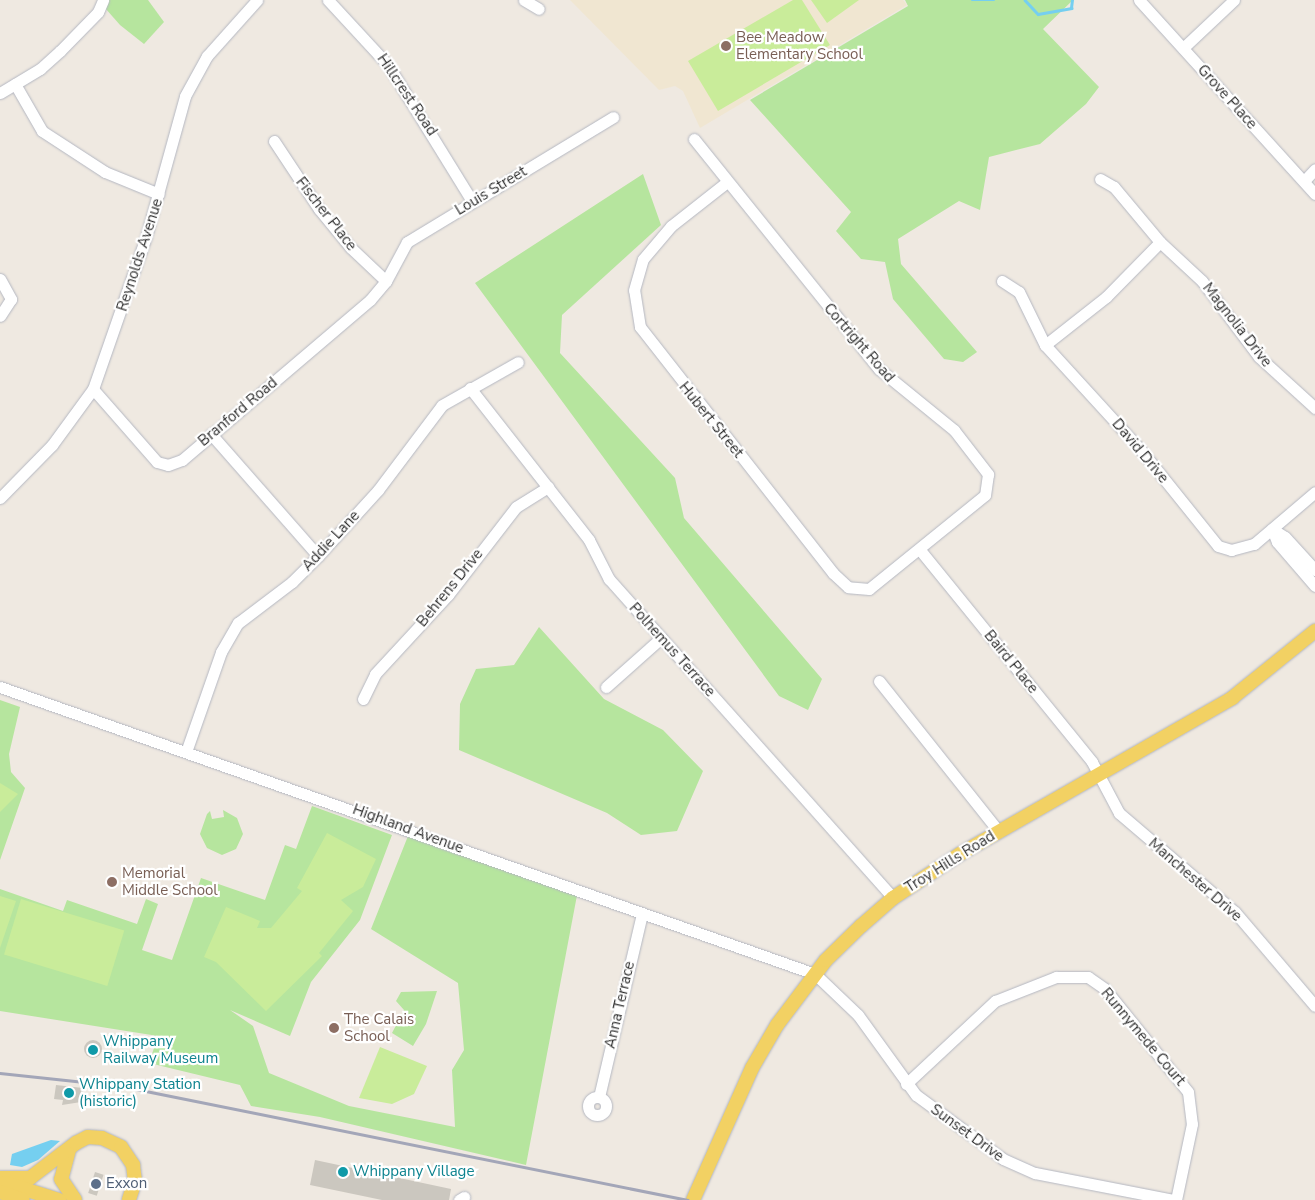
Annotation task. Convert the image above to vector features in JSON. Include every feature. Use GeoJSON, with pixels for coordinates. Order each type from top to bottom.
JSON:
{"type":"FeatureCollection","features":[{"type":"Feature","properties":{"kind":"main road","name":"Troy Hills Road"},"geometry":{"type":"LineString","coordinates":[[693,1200],[752,1068],[815,974],[893,898],[999,832],[1232,698],[1315,631]]}},
{"type":"Feature","properties":{"kind":"main road"},"geometry":{"type":"LineString","coordinates":[[0,1180],[35,1176],[72,1146],[96,1137],[121,1148],[135,1170],[129,1200]]}},
{"type":"Feature","properties":{"kind":"main road"},"geometry":{"type":"LineString","coordinates":[[72,1146],[65,1157],[61,1179],[75,1200]]}},
{"type":"Feature","properties":{"kind":"main road"},"geometry":{"type":"LineString","coordinates":[[0,1180],[59,1200]]}},
{"type":"Feature","properties":{"kind":"main road"},"geometry":{"type":"LineString","coordinates":[[0,1192],[23,1200]]}},
{"type":"Feature","properties":{"kind":"street"},"geometry":{"type":"LineString","coordinates":[[0,93],[60,51],[98,12],[103,0]]}},
{"type":"Feature","properties":{"kind":"street","name":"Reynolds Avenue"},"geometry":{"type":"LineString","coordinates":[[0,498],[52,445],[93,389],[110,347],[159,194],[185,96],[211,52],[257,0]]}},
{"type":"Feature","properties":{"kind":"street","name":"Hillcrest Road"},"geometry":{"type":"LineString","coordinates":[[328,0],[388,65],[472,201]]}},
{"type":"Feature","properties":{"kind":"street"},"geometry":{"type":"LineString","coordinates":[[524,0],[539,9]]}},
{"type":"Feature","properties":{"kind":"street","name":"Grove Place"},"geometry":{"type":"LineString","coordinates":[[1139,0],[1315,194]]}},
{"type":"Feature","properties":{"kind":"street"},"geometry":{"type":"LineString","coordinates":[[1182,48],[1234,0]]}},
{"type":"Feature","properties":{"kind":"street"},"geometry":{"type":"LineString","coordinates":[[15,84],[42,131],[105,172],[159,194]]}},
{"type":"Feature","properties":{"kind":"street","name":"Louis Street"},"geometry":{"type":"LineString","coordinates":[[386,281],[407,242],[613,117]]}},
{"type":"Feature","properties":{"kind":"street","name":"Cortright Road"},"geometry":{"type":"LineString","coordinates":[[694,140],[879,369],[942,418],[986,469],[988,485],[985,495],[920,550]]}},
{"type":"Feature","properties":{"kind":"street","name":"Fischer Place"},"geometry":{"type":"LineString","coordinates":[[274,141],[324,215],[351,248],[386,281]]}},
{"type":"Feature","properties":{"kind":"street"},"geometry":{"type":"LineString","coordinates":[[1304,181],[1315,169]]}},
{"type":"Feature","properties":{"kind":"street","name":"Magnolia Drive"},"geometry":{"type":"LineString","coordinates":[[1100,179],[1114,187],[1160,242],[1202,280],[1259,357],[1315,408]]}},
{"type":"Feature","properties":{"kind":"street","name":"Hubert Street"},"geometry":{"type":"LineString","coordinates":[[727,182],[671,226],[643,259],[634,290],[640,327],[840,581],[853,589],[869,589],[920,550]]}},
{"type":"Feature","properties":{"kind":"street"},"geometry":{"type":"LineString","coordinates":[[1045,345],[1106,298],[1160,242]]}},
{"type":"Feature","properties":{"kind":"street"},"geometry":{"type":"LineString","coordinates":[[0,279],[11,299],[0,316]]}},
{"type":"Feature","properties":{"kind":"street","name":"Branford Road"},"geometry":{"type":"LineString","coordinates":[[93,389],[162,464],[182,460],[370,300],[386,281]]}},
{"type":"Feature","properties":{"kind":"street","name":"David Drive"},"geometry":{"type":"LineString","coordinates":[[1002,281],[1019,292],[1045,345],[1140,449],[1210,540],[1225,549],[1241,549],[1272,529],[1315,492]]}},
{"type":"Feature","properties":{"kind":"street","name":"Addie Lane"},"geometry":{"type":"LineString","coordinates":[[186,752],[230,634],[245,615],[292,582],[318,556],[378,490],[432,414],[470,388],[518,362]]}},
{"type":"Feature","properties":{"kind":"street","name":"Polhemus Terrace"},"geometry":{"type":"LineString","coordinates":[[470,388],[589,540],[608,579],[893,898]]}},
{"type":"Feature","properties":{"kind":"street"},"geometry":{"type":"LineString","coordinates":[[211,434],[318,556]]}},
{"type":"Feature","properties":{"kind":"street","name":"Behrens Drive"},"geometry":{"type":"LineString","coordinates":[[363,699],[375,674],[448,595],[516,507],[548,487]]}},
{"type":"Feature","properties":{"kind":"street"},"geometry":{"type":"LineString","coordinates":[[1272,529],[1285,536],[1315,570]]}},
{"type":"Feature","properties":{"kind":"street"},"geometry":{"type":"LineString","coordinates":[[1272,529],[1277,542],[1315,586]]}},
{"type":"Feature","properties":{"kind":"street","name":"Baird Place"},"geometry":{"type":"LineString","coordinates":[[920,550],[1092,762],[1098,776]]}},
{"type":"Feature","properties":{"kind":"street"},"geometry":{"type":"LineString","coordinates":[[606,687],[661,638]]}},
{"type":"Feature","properties":{"kind":"street"},"geometry":{"type":"LineString","coordinates":[[879,681],[999,832]]}},
{"type":"Feature","properties":{"kind":"street","name":"Highland Avenue"},"geometry":{"type":"LineString","coordinates":[[0,687],[815,974]]}},
{"type":"Feature","properties":{"kind":"street","name":"Manchester Drive"},"geometry":{"type":"LineString","coordinates":[[1098,776],[1119,813],[1235,912],[1315,1006]]}},
{"type":"Feature","properties":{"kind":"street","name":"Anna Terrace"},"geometry":{"type":"LineString","coordinates":[[599,1097],[642,913]]}},
{"type":"Feature","properties":{"kind":"street","name":"Sunset Drive"},"geometry":{"type":"LineString","coordinates":[[815,974],[858,1015],[916,1096],[1022,1169],[1175,1200]]}},
{"type":"Feature","properties":{"kind":"street","name":"Runnymede Court"},"geometry":{"type":"LineString","coordinates":[[906,1084],[995,1001],[1056,977],[1088,977],[1105,989],[1188,1092],[1192,1124],[1175,1200]]}},
{"type":"Feature","properties":{"kind":"shaded area","name":"Bee Meadow Elementary School"},"geometry":{"type":"Polygon","coordinates":[[[570,0],[903,0],[907,5],[700,128],[683,91],[675,86],[659,90],[570,0]]]}},
{"type":"Feature","properties":{"kind":"green space"},"geometry":{"type":"Polygon","coordinates":[[[98,0],[148,0],[164,22],[144,44],[120,25],[98,0]]]}},
{"type":"Feature","properties":{"kind":"green space"},"geometry":{"type":"Polygon","coordinates":[[[793,0],[802,0],[830,45],[718,111],[688,61],[793,0]]]}},
{"type":"Feature","properties":{"kind":"green space"},"geometry":{"type":"Polygon","coordinates":[[[811,0],[859,0],[827,23],[811,0]]]}},
{"type":"Feature","properties":{"kind":"green space"},"geometry":{"type":"Polygon","coordinates":[[[905,0],[1073,0],[1043,29],[1099,87],[1086,104],[1040,144],[989,157],[980,210],[959,201],[898,239],[901,264],[977,352],[963,362],[944,359],[893,299],[885,262],[861,259],[836,231],[851,212],[750,100],[908,6],[905,0]]]}},
{"type":"Feature","properties":{"kind":"green space"},"geometry":{"type":"Polygon","coordinates":[[[643,174],[661,225],[562,315],[560,353],[675,478],[684,518],[822,679],[808,710],[779,696],[475,283],[643,174]]]}},
{"type":"Feature","properties":{"kind":"green space"},"geometry":{"type":"Polygon","coordinates":[[[539,627],[604,699],[663,730],[703,771],[677,831],[641,835],[607,813],[459,750],[460,704],[476,669],[514,665],[539,627]]]}},
{"type":"Feature","properties":{"kind":"green space"},"geometry":{"type":"Polygon","coordinates":[[[0,700],[20,707],[9,754],[11,772],[25,788],[0,860],[0,700]]]}},
{"type":"Feature","properties":{"kind":"green space"},"geometry":{"type":"Polygon","coordinates":[[[0,783],[18,794],[0,812],[0,783]]]}},
{"type":"Feature","properties":{"kind":"green space"},"geometry":{"type":"Polygon","coordinates":[[[312,806],[392,835],[360,920],[311,982],[290,1036],[230,1010],[253,1026],[269,1073],[349,1106],[455,1127],[452,1070],[464,1050],[458,983],[371,929],[410,831],[578,890],[526,1165],[320,1117],[251,1106],[240,1085],[149,1063],[158,1036],[0,1011],[0,889],[63,911],[67,900],[137,924],[146,899],[158,904],[142,950],[172,960],[201,878],[265,900],[285,845],[296,849],[312,806]]]}},
{"type":"Feature","properties":{"kind":"green space"},"geometry":{"type":"Polygon","coordinates":[[[223,810],[237,818],[243,834],[236,849],[222,855],[207,848],[200,834],[207,814],[210,811],[212,819],[224,817],[223,810]]]}},
{"type":"Feature","properties":{"kind":"green space"},"geometry":{"type":"Polygon","coordinates":[[[327,833],[376,859],[363,887],[341,900],[353,911],[319,953],[322,956],[266,1011],[216,962],[204,957],[226,907],[260,921],[257,928],[271,928],[302,891],[297,888],[327,833]]]}},
{"type":"Feature","properties":{"kind":"green space"},"geometry":{"type":"Polygon","coordinates":[[[0,896],[16,901],[0,948],[0,896]]]}},
{"type":"Feature","properties":{"kind":"green space"},"geometry":{"type":"Polygon","coordinates":[[[21,899],[124,931],[107,986],[4,954],[21,899]]]}},
{"type":"Feature","properties":{"kind":"green space"},"geometry":{"type":"Polygon","coordinates":[[[437,991],[426,1024],[413,1046],[392,1033],[404,1010],[396,1001],[401,992],[437,991]]]}},
{"type":"Feature","properties":{"kind":"green space"},"geometry":{"type":"Polygon","coordinates":[[[380,1047],[427,1066],[414,1094],[392,1104],[359,1098],[380,1047]]]}},
{"type":"Feature","properties":{"kind":"water"},"geometry":{"type":"Polygon","coordinates":[[[51,1140],[60,1141],[38,1160],[22,1167],[10,1165],[12,1154],[51,1140]]]}},
{"type":"Feature","properties":{"kind":"building","name":"Whippany Railway Museum"},"geometry":{"type":"Polygon","coordinates":[[[93,1040],[99,1043],[102,1049],[99,1055],[93,1058],[87,1055],[84,1049],[87,1043],[93,1040]]]}},
{"type":"Feature","properties":{"kind":"building","name":"Whippany Station (historic)"},"geometry":{"type":"Polygon","coordinates":[[[56,1085],[83,1088],[81,1102],[62,1105],[63,1100],[54,1099],[56,1085]]]}},
{"type":"Feature","properties":{"kind":"building","name":"Whippany Village"},"geometry":{"type":"Polygon","coordinates":[[[315,1160],[451,1189],[449,1200],[382,1200],[310,1185],[315,1160]]]}},
{"type":"Feature","properties":{"kind":"building","name":"Exxon"},"geometry":{"type":"Polygon","coordinates":[[[95,1172],[104,1175],[97,1196],[88,1193],[95,1172]]]}},
{"type":"Feature","properties":{"kind":"waterway"},"geometry":{"type":"LineString","coordinates":[[972,0],[994,0]]}},
{"type":"Feature","properties":{"kind":"waterway"},"geometry":{"type":"LineString","coordinates":[[1025,0],[1038,14],[1071,8],[1072,0]]}},
{"type":"Feature","properties":{"kind":"railway"},"geometry":{"type":"LineString","coordinates":[[0,1073],[121,1086],[688,1200]]}},
{"type":"Feature","properties":{"kind":"place","name":"Bee Meadow Elementary School"},"geometry":{"type":"Point","coordinates":[726,46]}},
{"type":"Feature","properties":{"kind":"place","name":"Memorial Middle School"},"geometry":{"type":"Point","coordinates":[112,882]}},
{"type":"Feature","properties":{"kind":"place","name":"The Calais School"},"geometry":{"type":"Point","coordinates":[334,1028]}},
{"type":"Feature","properties":{"kind":"place","name":"Whippany Railway Museum"},"geometry":{"type":"Point","coordinates":[93,1050]}},
{"type":"Feature","properties":{"kind":"place","name":"Whippany Station (historic)"},"geometry":{"type":"Point","coordinates":[69,1093]}},
{"type":"Feature","properties":{"kind":"place","name":"Whippany Village"},"geometry":{"type":"Point","coordinates":[343,1172]}},
{"type":"Feature","properties":{"kind":"place","name":"Exxon"},"geometry":{"type":"Point","coordinates":[96,1184]}}]}
